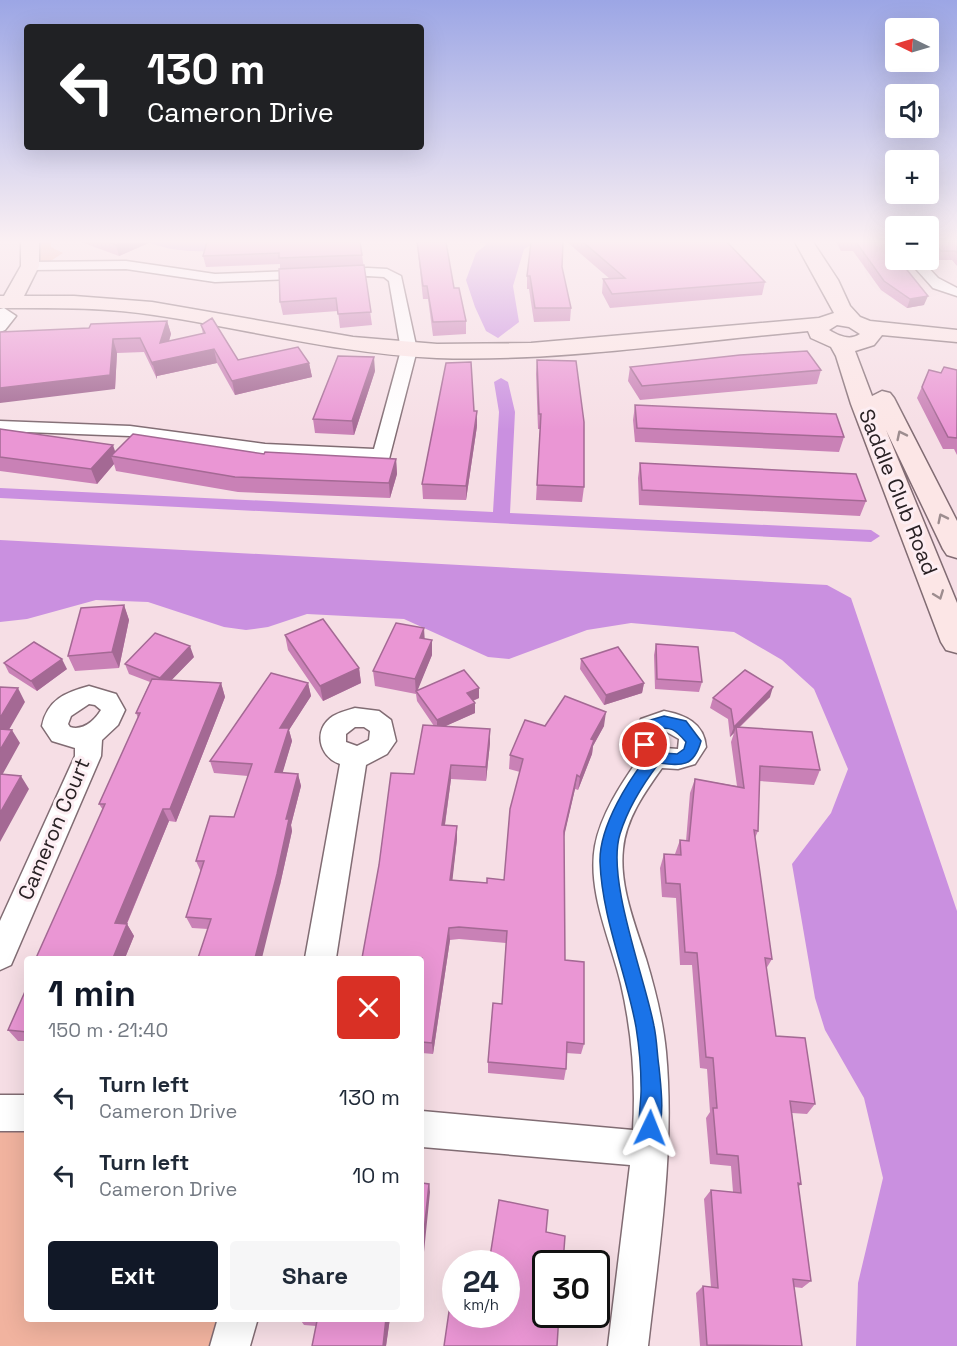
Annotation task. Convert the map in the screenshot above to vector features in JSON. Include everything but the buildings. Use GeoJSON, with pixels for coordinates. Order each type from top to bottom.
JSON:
{"type":"FeatureCollection","features":[{"type":"Feature","properties":{"kind":"street"},"geometry":{"type":"LineString","coordinates":[[3,311],[104,305]]}},
{"type":"Feature","properties":{"kind":"street"},"geometry":{"type":"LineString","coordinates":[[124,305],[305,337],[409,350],[531,350],[741,330],[957,336]]}},
{"type":"Feature","properties":{"kind":"street"},"geometry":{"type":"LineString","coordinates":[[0,426],[130,431],[265,450],[382,455],[409,350],[401,305]]}},
{"type":"Feature","properties":{"kind":"street","name":"Saddle Club Road"},"geometry":{"type":"LineString","coordinates":[[826,305],[863,357],[957,549]]}},
{"type":"Feature","properties":{"kind":"street","name":"Saddle Club Road"},"geometry":{"type":"LineString","coordinates":[[840,305],[847,356],[863,404],[957,642]]}},
{"type":"Feature","properties":{"kind":"street"},"geometry":{"type":"LineString","coordinates":[[845,332],[957,342]]}},
{"type":"Feature","properties":{"kind":"street","name":"Cameron Court"},"geometry":{"type":"LineString","coordinates":[[0,955],[88,756],[89,736]]}},
{"type":"Feature","properties":{"kind":"street"},"geometry":{"type":"LineString","coordinates":[[628,1346],[649,1149],[649,1052],[639,996],[616,908],[608,861],[612,835],[626,804],[636,783],[656,756]]}},
{"type":"Feature","properties":{"kind":"street"},"geometry":{"type":"LineString","coordinates":[[320,956],[354,757]]}},
{"type":"Feature","properties":{"kind":"street"},"geometry":{"type":"LineString","coordinates":[[0,1113],[24,1113]]}},
{"type":"Feature","properties":{"kind":"street"},"geometry":{"type":"LineString","coordinates":[[424,1130],[649,1149]]}},
{"type":"Feature","properties":{"kind":"street"},"geometry":{"type":"LineString","coordinates":[[230,1346],[237,1322]]}},
{"type":"Feature","properties":{"kind":"shaded area"},"geometry":{"type":"Polygon","coordinates":[[[474,305],[516,305],[519,322],[498,338],[486,331],[474,305]]]}},
{"type":"Feature","properties":{"kind":"shaded area"},"geometry":{"type":"Polygon","coordinates":[[[0,540],[827,585],[851,598],[957,911],[957,1346],[856,1346],[858,1283],[883,1178],[864,1098],[825,1030],[815,998],[792,864],[831,813],[848,769],[814,689],[782,660],[734,632],[631,623],[587,630],[509,659],[488,657],[404,619],[307,614],[268,627],[246,630],[224,627],[148,602],[96,600],[27,619],[0,622],[0,540]]]}},
{"type":"Feature","properties":{"kind":"shaded area"},"geometry":{"type":"Polygon","coordinates":[[[0,1113],[24,1113],[24,1322],[237,1322],[230,1346],[0,1346],[0,1113]]]}},
{"type":"Feature","properties":{"kind":"waterway"},"geometry":{"type":"LineString","coordinates":[[501,382],[507,412],[501,518]]}},
{"type":"Feature","properties":{"kind":"waterway"},"geometry":{"type":"LineString","coordinates":[[0,493],[501,518]]}},
{"type":"Feature","properties":{"kind":"waterway"},"geometry":{"type":"LineString","coordinates":[[501,518],[871,536]]}},
{"type":"Feature","properties":{"kind":"route"},"geometry":{"type":"LineString","coordinates":[[645,745],[643,738],[645,732],[650,726],[664,722],[681,725],[691,735],[693,741],[690,753],[679,760],[656,756],[636,783],[612,835],[608,861],[620,926],[639,996],[649,1052],[650,1128]]}}]}
